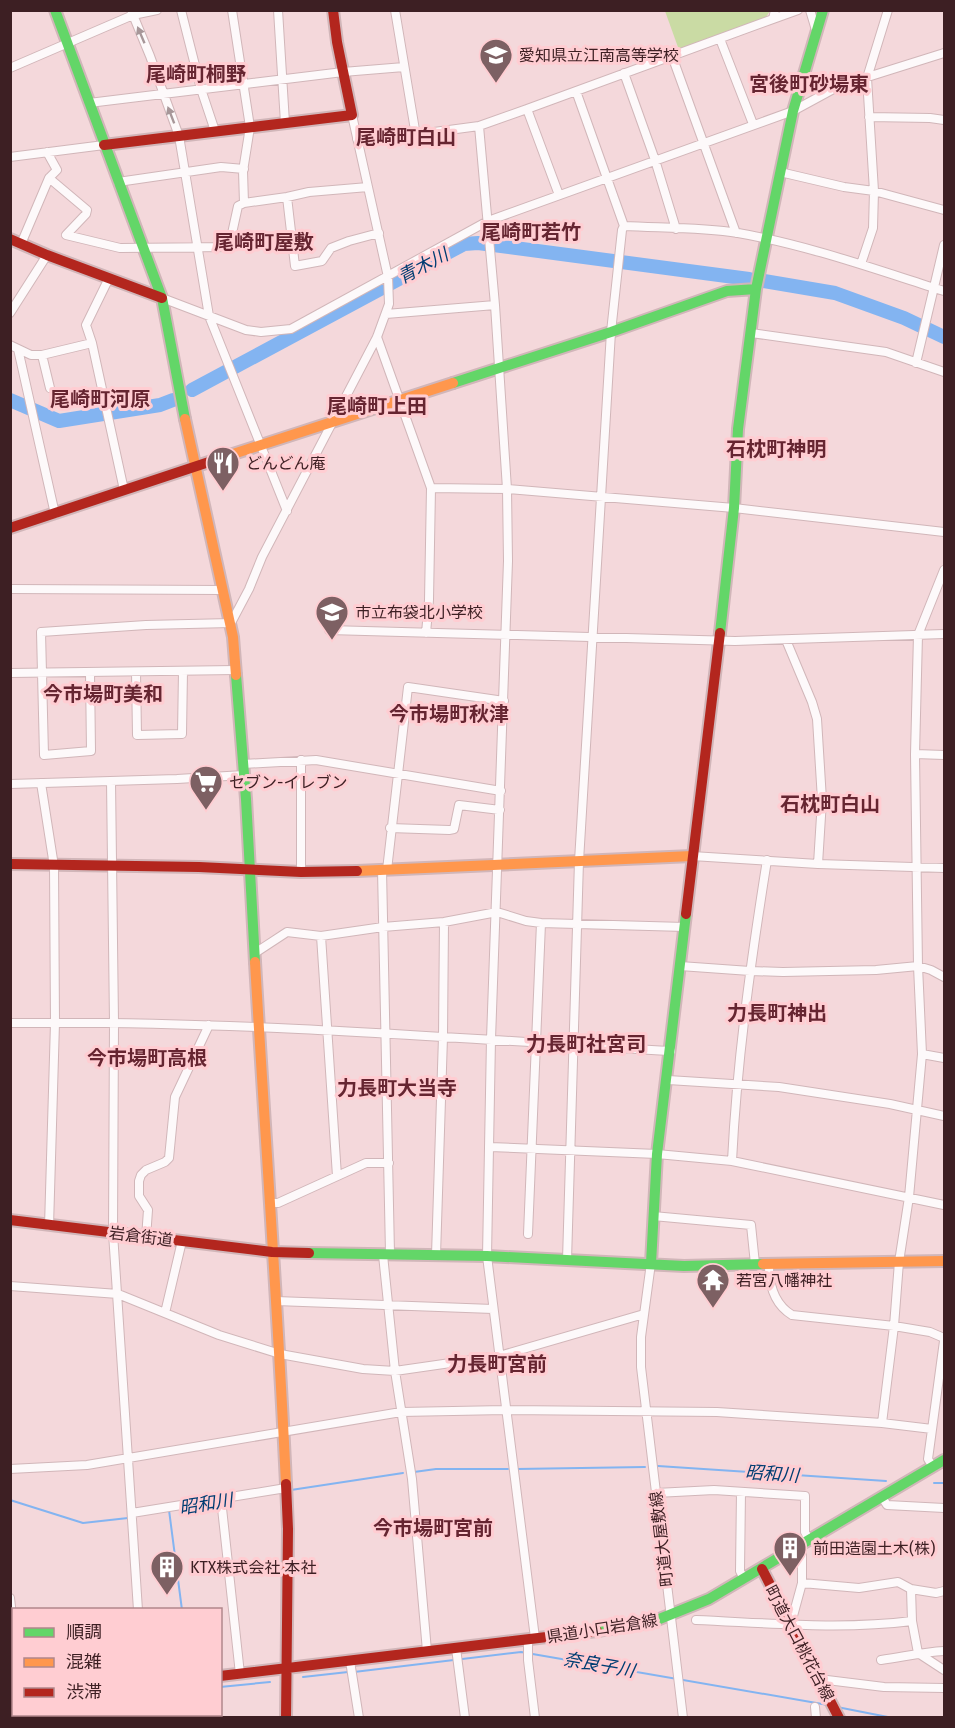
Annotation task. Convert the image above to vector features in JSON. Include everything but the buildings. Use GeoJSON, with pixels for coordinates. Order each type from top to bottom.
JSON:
{"type":"FeatureCollection","features":[{"type":"Feature","properties":{"kind":"street"},"geometry":{"type":"LineString","coordinates":[[55,10],[162,298],[195,468],[231,623],[243,769],[284,1433],[288,1529],[286,1718]]}},
{"type":"Feature","properties":{"kind":"street"},"geometry":{"type":"LineString","coordinates":[[11,67],[68,44],[132,13],[157,10]]}},
{"type":"Feature","properties":{"kind":"street"},"geometry":{"type":"LineString","coordinates":[[181,10],[201,89],[215,131]]}},
{"type":"Feature","properties":{"kind":"street"},"geometry":{"type":"LineString","coordinates":[[232,10],[250,127],[244,169],[244,203]]}},
{"type":"Feature","properties":{"kind":"street"},"geometry":{"type":"LineString","coordinates":[[278,10],[285,123]]}},
{"type":"Feature","properties":{"kind":"street"},"geometry":{"type":"LineString","coordinates":[[231,623],[241,608],[262,557],[377,337],[386,314],[389,281],[343,72],[333,10]]}},
{"type":"Feature","properties":{"kind":"street"},"geometry":{"type":"LineString","coordinates":[[395,10],[416,130],[419,134],[479,126],[798,10]]}},
{"type":"Feature","properties":{"kind":"street"},"geometry":{"type":"LineString","coordinates":[[773,19],[775,10]]}},
{"type":"Feature","properties":{"kind":"street"},"geometry":{"type":"LineString","coordinates":[[810,10],[816,30]]}},
{"type":"Feature","properties":{"kind":"street"},"geometry":{"type":"LineString","coordinates":[[651,1263],[657,1154],[668,1080],[692,856],[719,640],[734,508],[738,429],[756,290],[793,111],[823,10]]}},
{"type":"Feature","properties":{"kind":"street"},"geometry":{"type":"LineString","coordinates":[[861,264],[873,228],[874,191],[867,78],[888,10]]}},
{"type":"Feature","properties":{"kind":"street"},"geometry":{"type":"LineString","coordinates":[[132,13],[179,136],[209,316],[287,511]]}},
{"type":"Feature","properties":{"kind":"street"},"geometry":{"type":"LineString","coordinates":[[720,39],[753,124]]}},
{"type":"Feature","properties":{"kind":"street"},"geometry":{"type":"LineString","coordinates":[[47,152],[57,170],[49,178],[16,242],[209,316],[253,331],[274,332],[291,329],[389,281],[488,221],[793,111],[839,86],[945,53]]}},
{"type":"Feature","properties":{"kind":"street"},"geometry":{"type":"LineString","coordinates":[[672,56],[736,233]]}},
{"type":"Feature","properties":{"kind":"street"},"geometry":{"type":"LineString","coordinates":[[89,103],[343,72],[404,67]]}},
{"type":"Feature","properties":{"kind":"street"},"geometry":{"type":"LineString","coordinates":[[624,74],[655,160],[676,229]]}},
{"type":"Feature","properties":{"kind":"street"},"geometry":{"type":"LineString","coordinates":[[567,1260],[579,861],[591,637],[610,332],[624,226],[576,91]]}},
{"type":"Feature","properties":{"kind":"street"},"geometry":{"type":"LineString","coordinates":[[527,109],[559,195]]}},
{"type":"Feature","properties":{"kind":"street"},"geometry":{"type":"LineString","coordinates":[[10,157],[352,115]]}},
{"type":"Feature","properties":{"kind":"street"},"geometry":{"type":"LineString","coordinates":[[869,117],[945,120]]}},
{"type":"Feature","properties":{"kind":"street"},"geometry":{"type":"LineString","coordinates":[[479,126],[495,305],[507,489],[508,561],[491,1040],[487,1256],[531,1639],[528,1660],[535,1718]]}},
{"type":"Feature","properties":{"kind":"street"},"geometry":{"type":"LineString","coordinates":[[357,139],[416,130]]}},
{"type":"Feature","properties":{"kind":"street"},"geometry":{"type":"LineString","coordinates":[[118,182],[221,167],[244,169]]}},
{"type":"Feature","properties":{"kind":"street"},"geometry":{"type":"LineString","coordinates":[[780,172],[844,187],[874,191],[945,210]]}},
{"type":"Feature","properties":{"kind":"street"},"geometry":{"type":"LineString","coordinates":[[49,178],[87,210],[86,214],[66,235],[120,248],[144,249],[229,247],[238,206],[244,203],[309,192],[368,187]]}},
{"type":"Feature","properties":{"kind":"street"},"geometry":{"type":"LineString","coordinates":[[287,197],[295,266],[322,261],[331,248],[379,233]]}},
{"type":"Feature","properties":{"kind":"street"},"geometry":{"type":"LineString","coordinates":[[624,226],[736,233],[861,264],[945,291]]}},
{"type":"Feature","properties":{"kind":"street"},"geometry":{"type":"LineString","coordinates":[[916,363],[945,245]]}},
{"type":"Feature","properties":{"kind":"street"},"geometry":{"type":"LineString","coordinates":[[10,313],[46,255]]}},
{"type":"Feature","properties":{"kind":"street"},"geometry":{"type":"LineString","coordinates":[[109,278],[86,325],[124,490]]}},
{"type":"Feature","properties":{"kind":"street"},"geometry":{"type":"LineString","coordinates":[[10,528],[610,332],[727,291],[756,290]]}},
{"type":"Feature","properties":{"kind":"street"},"geometry":{"type":"LineString","coordinates":[[386,314],[495,305]]}},
{"type":"Feature","properties":{"kind":"street"},"geometry":{"type":"LineString","coordinates":[[751,333],[886,352],[945,372]]}},
{"type":"Feature","properties":{"kind":"street"},"geometry":{"type":"LineString","coordinates":[[377,337],[431,489],[429,600],[426,633]]}},
{"type":"Feature","properties":{"kind":"street"},"geometry":{"type":"LineString","coordinates":[[14,347],[31,355],[42,355],[92,344]]}},
{"type":"Feature","properties":{"kind":"street"},"geometry":{"type":"LineString","coordinates":[[14,347],[55,514]]}},
{"type":"Feature","properties":{"kind":"street"},"geometry":{"type":"LineString","coordinates":[[42,355],[50,388]]}},
{"type":"Feature","properties":{"kind":"street"},"geometry":{"type":"LineString","coordinates":[[431,489],[507,489],[734,508],[945,532]]}},
{"type":"Feature","properties":{"kind":"street"},"geometry":{"type":"LineString","coordinates":[[882,1423],[899,1262],[909,1197],[915,1109],[922,1054],[918,966],[915,754],[918,634],[945,570]]}},
{"type":"Feature","properties":{"kind":"street"},"geometry":{"type":"LineString","coordinates":[[10,590],[222,590]]}},
{"type":"Feature","properties":{"kind":"street"},"geometry":{"type":"LineString","coordinates":[[90,673],[91,751],[44,755],[41,632],[146,625],[231,623]]}},
{"type":"Feature","properties":{"kind":"street"},"geometry":{"type":"LineString","coordinates":[[328,630],[719,640],[945,634]]}},
{"type":"Feature","properties":{"kind":"street"},"geometry":{"type":"LineString","coordinates":[[786,640],[818,719],[822,800],[818,864]]}},
{"type":"Feature","properties":{"kind":"street"},"geometry":{"type":"LineString","coordinates":[[10,673],[236,670]]}},
{"type":"Feature","properties":{"kind":"street"},"geometry":{"type":"LineString","coordinates":[[136,672],[137,735],[182,734],[183,671]]}},
{"type":"Feature","properties":{"kind":"street"},"geometry":{"type":"LineString","coordinates":[[428,1651],[412,1479],[395,1371],[389,1306],[384,870],[408,687],[504,700]]}},
{"type":"Feature","properties":{"kind":"street"},"geometry":{"type":"LineString","coordinates":[[915,754],[945,755]]}},
{"type":"Feature","properties":{"kind":"street"},"geometry":{"type":"LineString","coordinates":[[10,784],[111,781],[243,769],[301,760],[398,772],[501,791]]}},
{"type":"Feature","properties":{"kind":"street"},"geometry":{"type":"LineString","coordinates":[[301,760],[301,872]]}},
{"type":"Feature","properties":{"kind":"street"},"geometry":{"type":"LineString","coordinates":[[111,781],[114,1233],[138,1608]]}},
{"type":"Feature","properties":{"kind":"street"},"geometry":{"type":"LineString","coordinates":[[41,783],[54,866],[55,1023],[49,1226]]}},
{"type":"Feature","properties":{"kind":"street"},"geometry":{"type":"LineString","coordinates":[[390,828],[454,829],[459,805],[500,810]]}},
{"type":"Feature","properties":{"kind":"street"},"geometry":{"type":"LineString","coordinates":[[10,864],[301,872],[384,870],[499,862],[692,856],[818,864],[945,868]]}},
{"type":"Feature","properties":{"kind":"street"},"geometry":{"type":"LineString","coordinates":[[732,1161],[736,1086],[767,860]]}},
{"type":"Feature","properties":{"kind":"street"},"geometry":{"type":"LineString","coordinates":[[255,953],[287,932],[321,936],[383,927],[444,922],[497,912],[541,923],[685,927]]}},
{"type":"Feature","properties":{"kind":"street"},"geometry":{"type":"LineString","coordinates":[[436,1255],[444,922]]}},
{"type":"Feature","properties":{"kind":"street"},"geometry":{"type":"LineString","coordinates":[[528,1234],[541,923]]}},
{"type":"Feature","properties":{"kind":"street"},"geometry":{"type":"LineString","coordinates":[[321,936],[337,1176]]}},
{"type":"Feature","properties":{"kind":"street"},"geometry":{"type":"LineString","coordinates":[[680,966],[750,971],[876,970],[918,966],[945,977]]}},
{"type":"Feature","properties":{"kind":"street"},"geometry":{"type":"LineString","coordinates":[[10,1023],[259,1027],[671,1051]]}},
{"type":"Feature","properties":{"kind":"street"},"geometry":{"type":"LineString","coordinates":[[146,1238],[148,1210],[139,1196],[141,1174],[169,1158],[175,1096],[209,1025]]}},
{"type":"Feature","properties":{"kind":"street"},"geometry":{"type":"LineString","coordinates":[[922,1054],[945,1058]]}},
{"type":"Feature","properties":{"kind":"street"},"geometry":{"type":"LineString","coordinates":[[668,1080],[779,1087],[945,1116]]}},
{"type":"Feature","properties":{"kind":"street"},"geometry":{"type":"LineString","coordinates":[[490,1147],[657,1154],[732,1161],[945,1205]]}},
{"type":"Feature","properties":{"kind":"street"},"geometry":{"type":"LineString","coordinates":[[269,1203],[278,1203],[366,1164],[389,1163]]}},
{"type":"Feature","properties":{"kind":"street"},"geometry":{"type":"LineString","coordinates":[[653,1216],[752,1225],[755,1264]]}},
{"type":"Feature","properties":{"kind":"street","name":"岩倉街道"},"geometry":{"type":"LineString","coordinates":[[10,1220],[146,1238],[272,1251],[487,1256],[684,1266],[945,1262]]}},
{"type":"Feature","properties":{"kind":"street"},"geometry":{"type":"LineString","coordinates":[[165,1313],[182,1241]]}},
{"type":"Feature","properties":{"kind":"street","name":"町道大屋敷線"},"geometry":{"type":"LineString","coordinates":[[651,1263],[640,1354],[682,1718]]}},
{"type":"Feature","properties":{"kind":"street"},"geometry":{"type":"LineString","coordinates":[[769,1265],[769,1276],[777,1300],[783,1310],[792,1315],[894,1326],[930,1332],[945,1340],[928,1459],[933,1467]]}},
{"type":"Feature","properties":{"kind":"street"},"geometry":{"type":"LineString","coordinates":[[10,1286],[118,1294],[219,1335],[280,1354],[363,1369],[395,1371],[499,1356],[644,1314]]}},
{"type":"Feature","properties":{"kind":"street"},"geometry":{"type":"LineString","coordinates":[[276,1301],[494,1309]]}},
{"type":"Feature","properties":{"kind":"street"},"geometry":{"type":"LineString","coordinates":[[10,1469],[87,1466],[401,1412],[505,1410],[717,1412],[882,1423],[932,1429]]}},
{"type":"Feature","properties":{"kind":"street","name":"県道小口岩倉線"},"geometry":{"type":"LineString","coordinates":[[222,1676],[286,1664],[350,1660],[531,1639],[640,1624],[670,1616],[709,1599],[762,1569],[945,1460]]}},
{"type":"Feature","properties":{"kind":"street"},"geometry":{"type":"LineString","coordinates":[[656,1493],[714,1490],[805,1496],[805,1532],[809,1540]]}},
{"type":"Feature","properties":{"kind":"street"},"geometry":{"type":"LineString","coordinates":[[132,1517],[286,1491]]}},
{"type":"Feature","properties":{"kind":"street"},"geometry":{"type":"LineString","coordinates":[[741,1492],[740,1571],[744,1579]]}},
{"type":"Feature","properties":{"kind":"street"},"geometry":{"type":"LineString","coordinates":[[882,1497],[887,1505],[945,1508]]}},
{"type":"Feature","properties":{"kind":"street"},"geometry":{"type":"LineString","coordinates":[[222,1501],[240,1674]]}},
{"type":"Feature","properties":{"kind":"street"},"geometry":{"type":"LineString","coordinates":[[789,1622],[794,1616],[802,1583],[802,1555],[798,1547]]}},
{"type":"Feature","properties":{"kind":"street","name":"町道大口桃花台線"},"geometry":{"type":"LineString","coordinates":[[762,1569],[839,1718]]}},
{"type":"Feature","properties":{"kind":"street"},"geometry":{"type":"LineString","coordinates":[[802,1583],[859,1588],[898,1582],[911,1589],[936,1593],[945,1591]]}},
{"type":"Feature","properties":{"kind":"street"},"geometry":{"type":"LineString","coordinates":[[911,1589],[912,1621],[918,1653],[945,1670]]}},
{"type":"Feature","properties":{"kind":"street"},"geometry":{"type":"LineString","coordinates":[[10,1598],[12,1616]]}},
{"type":"Feature","properties":{"kind":"street"},"geometry":{"type":"LineString","coordinates":[[696,1620],[874,1626],[912,1621]]}},
{"type":"Feature","properties":{"kind":"street"},"geometry":{"type":"LineString","coordinates":[[456,1648],[465,1718]]}},
{"type":"Feature","properties":{"kind":"street"},"geometry":{"type":"LineString","coordinates":[[881,1660],[945,1651]]}},
{"type":"Feature","properties":{"kind":"street"},"geometry":{"type":"LineString","coordinates":[[350,1660],[359,1718]]}},
{"type":"Feature","properties":{"kind":"street"},"geometry":{"type":"LineString","coordinates":[[819,1680],[884,1687],[945,1688]]}},
{"type":"Feature","properties":{"kind":"street"},"geometry":{"type":"LineString","coordinates":[[815,1707],[816,1718]]}},
{"type":"Feature","properties":{"kind":"green space"},"geometry":{"type":"Polygon","coordinates":[[[665,11],[770,11],[764,20],[679,50],[665,11]]]}},
{"type":"Feature","properties":{"kind":"waterway","name":"青木川"},"geometry":{"type":"LineString","coordinates":[[192,390],[464,244],[478,243],[749,279]]}},
{"type":"Feature","properties":{"kind":"waterway","name":"青木川"},"geometry":{"type":"LineString","coordinates":[[764,281],[835,293],[904,318],[944,337]]}},
{"type":"Feature","properties":{"kind":"waterway","name":"青木川"},"geometry":{"type":"LineString","coordinates":[[10,400],[59,421],[160,405],[173,400]]}},
{"type":"Feature","properties":{"kind":"waterway","name":"昭和川"},"geometry":{"type":"LineString","coordinates":[[658,1466],[886,1481]]}},
{"type":"Feature","properties":{"kind":"waterway","name":"昭和川"},"geometry":{"type":"LineString","coordinates":[[517,1469],[645,1467]]}},
{"type":"Feature","properties":{"kind":"waterway","name":"昭和川"},"geometry":{"type":"LineString","coordinates":[[414,1472],[436,1469],[508,1469]]}},
{"type":"Feature","properties":{"kind":"waterway","name":"昭和川"},"geometry":{"type":"LineString","coordinates":[[291,1490],[403,1473]]}},
{"type":"Feature","properties":{"kind":"waterway","name":"昭和川"},"geometry":{"type":"LineString","coordinates":[[934,1483],[944,1483]]}},
{"type":"Feature","properties":{"kind":"waterway","name":"昭和川"},"geometry":{"type":"LineString","coordinates":[[10,1500],[83,1523],[128,1518]]}},
{"type":"Feature","properties":{"kind":"waterway"},"geometry":{"type":"LineString","coordinates":[[169,1510],[182,1608]]}},
{"type":"Feature","properties":{"kind":"waterway","name":"奈良子川"},"geometry":{"type":"LineString","coordinates":[[354,1672],[521,1652],[828,1705]]}},
{"type":"Feature","properties":{"kind":"waterway","name":"奈良子川"},"geometry":{"type":"LineString","coordinates":[[303,1677],[348,1672]]}},
{"type":"Feature","properties":{"kind":"waterway","name":"奈良子川"},"geometry":{"type":"LineString","coordinates":[[222,1687],[270,1682]]}},
{"type":"Feature","properties":{"kind":"waterway","name":"奈良子川"},"geometry":{"type":"LineString","coordinates":[[837,1707],[893,1718]]}},
{"type":"Feature","properties":{"kind":"traffic: fast"},"geometry":{"type":"LineString","coordinates":[[55,10],[162,298],[185,419]]}},
{"type":"Feature","properties":{"kind":"traffic: fast"},"geometry":{"type":"LineString","coordinates":[[720,633],[734,508],[738,429],[756,289],[793,111],[823,10]]}},
{"type":"Feature","properties":{"kind":"traffic: fast"},"geometry":{"type":"LineString","coordinates":[[453,383],[611,332],[727,291],[756,289]]}},
{"type":"Feature","properties":{"kind":"traffic: fast"},"geometry":{"type":"LineString","coordinates":[[236,675],[255,962]]}},
{"type":"Feature","properties":{"kind":"traffic: fast"},"geometry":{"type":"LineString","coordinates":[[651,1263],[657,1154],[686,914]]}},
{"type":"Feature","properties":{"kind":"traffic: fast"},"geometry":{"type":"LineString","coordinates":[[309,1253],[487,1256],[684,1266],[763,1264]]}},
{"type":"Feature","properties":{"kind":"traffic: fast"},"geometry":{"type":"LineString","coordinates":[[597,1631],[652,1622],[709,1599],[944,1460]]}},
{"type":"Feature","properties":{"kind":"traffic: slow"},"geometry":{"type":"LineString","coordinates":[[230,455],[453,383]]}},
{"type":"Feature","properties":{"kind":"traffic: slow"},"geometry":{"type":"LineString","coordinates":[[185,419],[233,637],[236,675]]}},
{"type":"Feature","properties":{"kind":"traffic: slow"},"geometry":{"type":"LineString","coordinates":[[357,871],[692,856]]}},
{"type":"Feature","properties":{"kind":"traffic: slow"},"geometry":{"type":"LineString","coordinates":[[255,962],[286,1484]]}},
{"type":"Feature","properties":{"kind":"traffic: slow"},"geometry":{"type":"LineString","coordinates":[[763,1264],[944,1261]]}},
{"type":"Feature","properties":{"kind":"traffic: jam"},"geometry":{"type":"LineString","coordinates":[[104,145],[352,115],[333,10]]}},
{"type":"Feature","properties":{"kind":"traffic: jam"},"geometry":{"type":"LineString","coordinates":[[10,239],[162,298]]}},
{"type":"Feature","properties":{"kind":"traffic: jam"},"geometry":{"type":"LineString","coordinates":[[10,528],[230,455]]}},
{"type":"Feature","properties":{"kind":"traffic: jam"},"geometry":{"type":"LineString","coordinates":[[686,914],[720,633]]}},
{"type":"Feature","properties":{"kind":"traffic: jam"},"geometry":{"type":"LineString","coordinates":[[10,864],[199,867],[301,872],[357,871]]}},
{"type":"Feature","properties":{"kind":"traffic: jam"},"geometry":{"type":"LineString","coordinates":[[10,1220],[272,1252],[309,1253]]}},
{"type":"Feature","properties":{"kind":"traffic: jam"},"geometry":{"type":"LineString","coordinates":[[286,1484],[288,1529],[286,1718]]}},
{"type":"Feature","properties":{"kind":"traffic: jam"},"geometry":{"type":"LineString","coordinates":[[762,1569],[839,1718]]}},
{"type":"Feature","properties":{"kind":"traffic: jam"},"geometry":{"type":"LineString","coordinates":[[222,1676],[597,1631]]}},
{"type":"Feature","properties":{"kind":"place","name":"愛知県立江南高等学校"},"geometry":{"type":"Point","coordinates":[496,84]}},
{"type":"Feature","properties":{"kind":"place","name":"どんどん庵"},"geometry":{"type":"Point","coordinates":[223,492]}},
{"type":"Feature","properties":{"kind":"place","name":"市立布袋北小学校"},"geometry":{"type":"Point","coordinates":[332,641]}},
{"type":"Feature","properties":{"kind":"place","name":"セブン-イレブン"},"geometry":{"type":"Point","coordinates":[206,811]}},
{"type":"Feature","properties":{"kind":"place","name":"若宮八幡神社"},"geometry":{"type":"Point","coordinates":[713,1309]}},
{"type":"Feature","properties":{"kind":"place","name":"前田造園土木(株)"},"geometry":{"type":"Point","coordinates":[790,1577]}},
{"type":"Feature","properties":{"kind":"place","name":"KTX株式会社 本社"},"geometry":{"type":"Point","coordinates":[167,1596]}},
{"type":"Feature","properties":{"kind":"district","name":"尾崎町桐野"},"geometry":{"type":"Point","coordinates":[196,74]}},
{"type":"Feature","properties":{"kind":"district","name":"宮後町砂場東"},"geometry":{"type":"Point","coordinates":[809,84]}},
{"type":"Feature","properties":{"kind":"district","name":"尾崎町白山"},"geometry":{"type":"Point","coordinates":[406,137]}},
{"type":"Feature","properties":{"kind":"district","name":"尾崎町若竹"},"geometry":{"type":"Point","coordinates":[531,232]}},
{"type":"Feature","properties":{"kind":"district","name":"尾崎町屋敷"},"geometry":{"type":"Point","coordinates":[264,242]}},
{"type":"Feature","properties":{"kind":"district","name":"尾崎町河原"},"geometry":{"type":"Point","coordinates":[100,399]}},
{"type":"Feature","properties":{"kind":"district","name":"尾崎町上田"},"geometry":{"type":"Point","coordinates":[377,406]}},
{"type":"Feature","properties":{"kind":"district","name":"石枕町神明"},"geometry":{"type":"Point","coordinates":[776,449]}},
{"type":"Feature","properties":{"kind":"district","name":"今市場町美和"},"geometry":{"type":"Point","coordinates":[103,694]}},
{"type":"Feature","properties":{"kind":"district","name":"今市場町秋津"},"geometry":{"type":"Point","coordinates":[449,714]}},
{"type":"Feature","properties":{"kind":"district","name":"石枕町白山"},"geometry":{"type":"Point","coordinates":[830,804]}},
{"type":"Feature","properties":{"kind":"district","name":"力長町神出"},"geometry":{"type":"Point","coordinates":[777,1013]}},
{"type":"Feature","properties":{"kind":"district","name":"力長町社宮司"},"geometry":{"type":"Point","coordinates":[586,1044]}},
{"type":"Feature","properties":{"kind":"district","name":"今市場町高根"},"geometry":{"type":"Point","coordinates":[147,1058]}},
{"type":"Feature","properties":{"kind":"district","name":"力長町大当寺"},"geometry":{"type":"Point","coordinates":[397,1088]}},
{"type":"Feature","properties":{"kind":"district","name":"力長町宮前"},"geometry":{"type":"Point","coordinates":[497,1364]}},
{"type":"Feature","properties":{"kind":"district","name":"今市場町宮前"},"geometry":{"type":"Point","coordinates":[433,1528]}}]}
